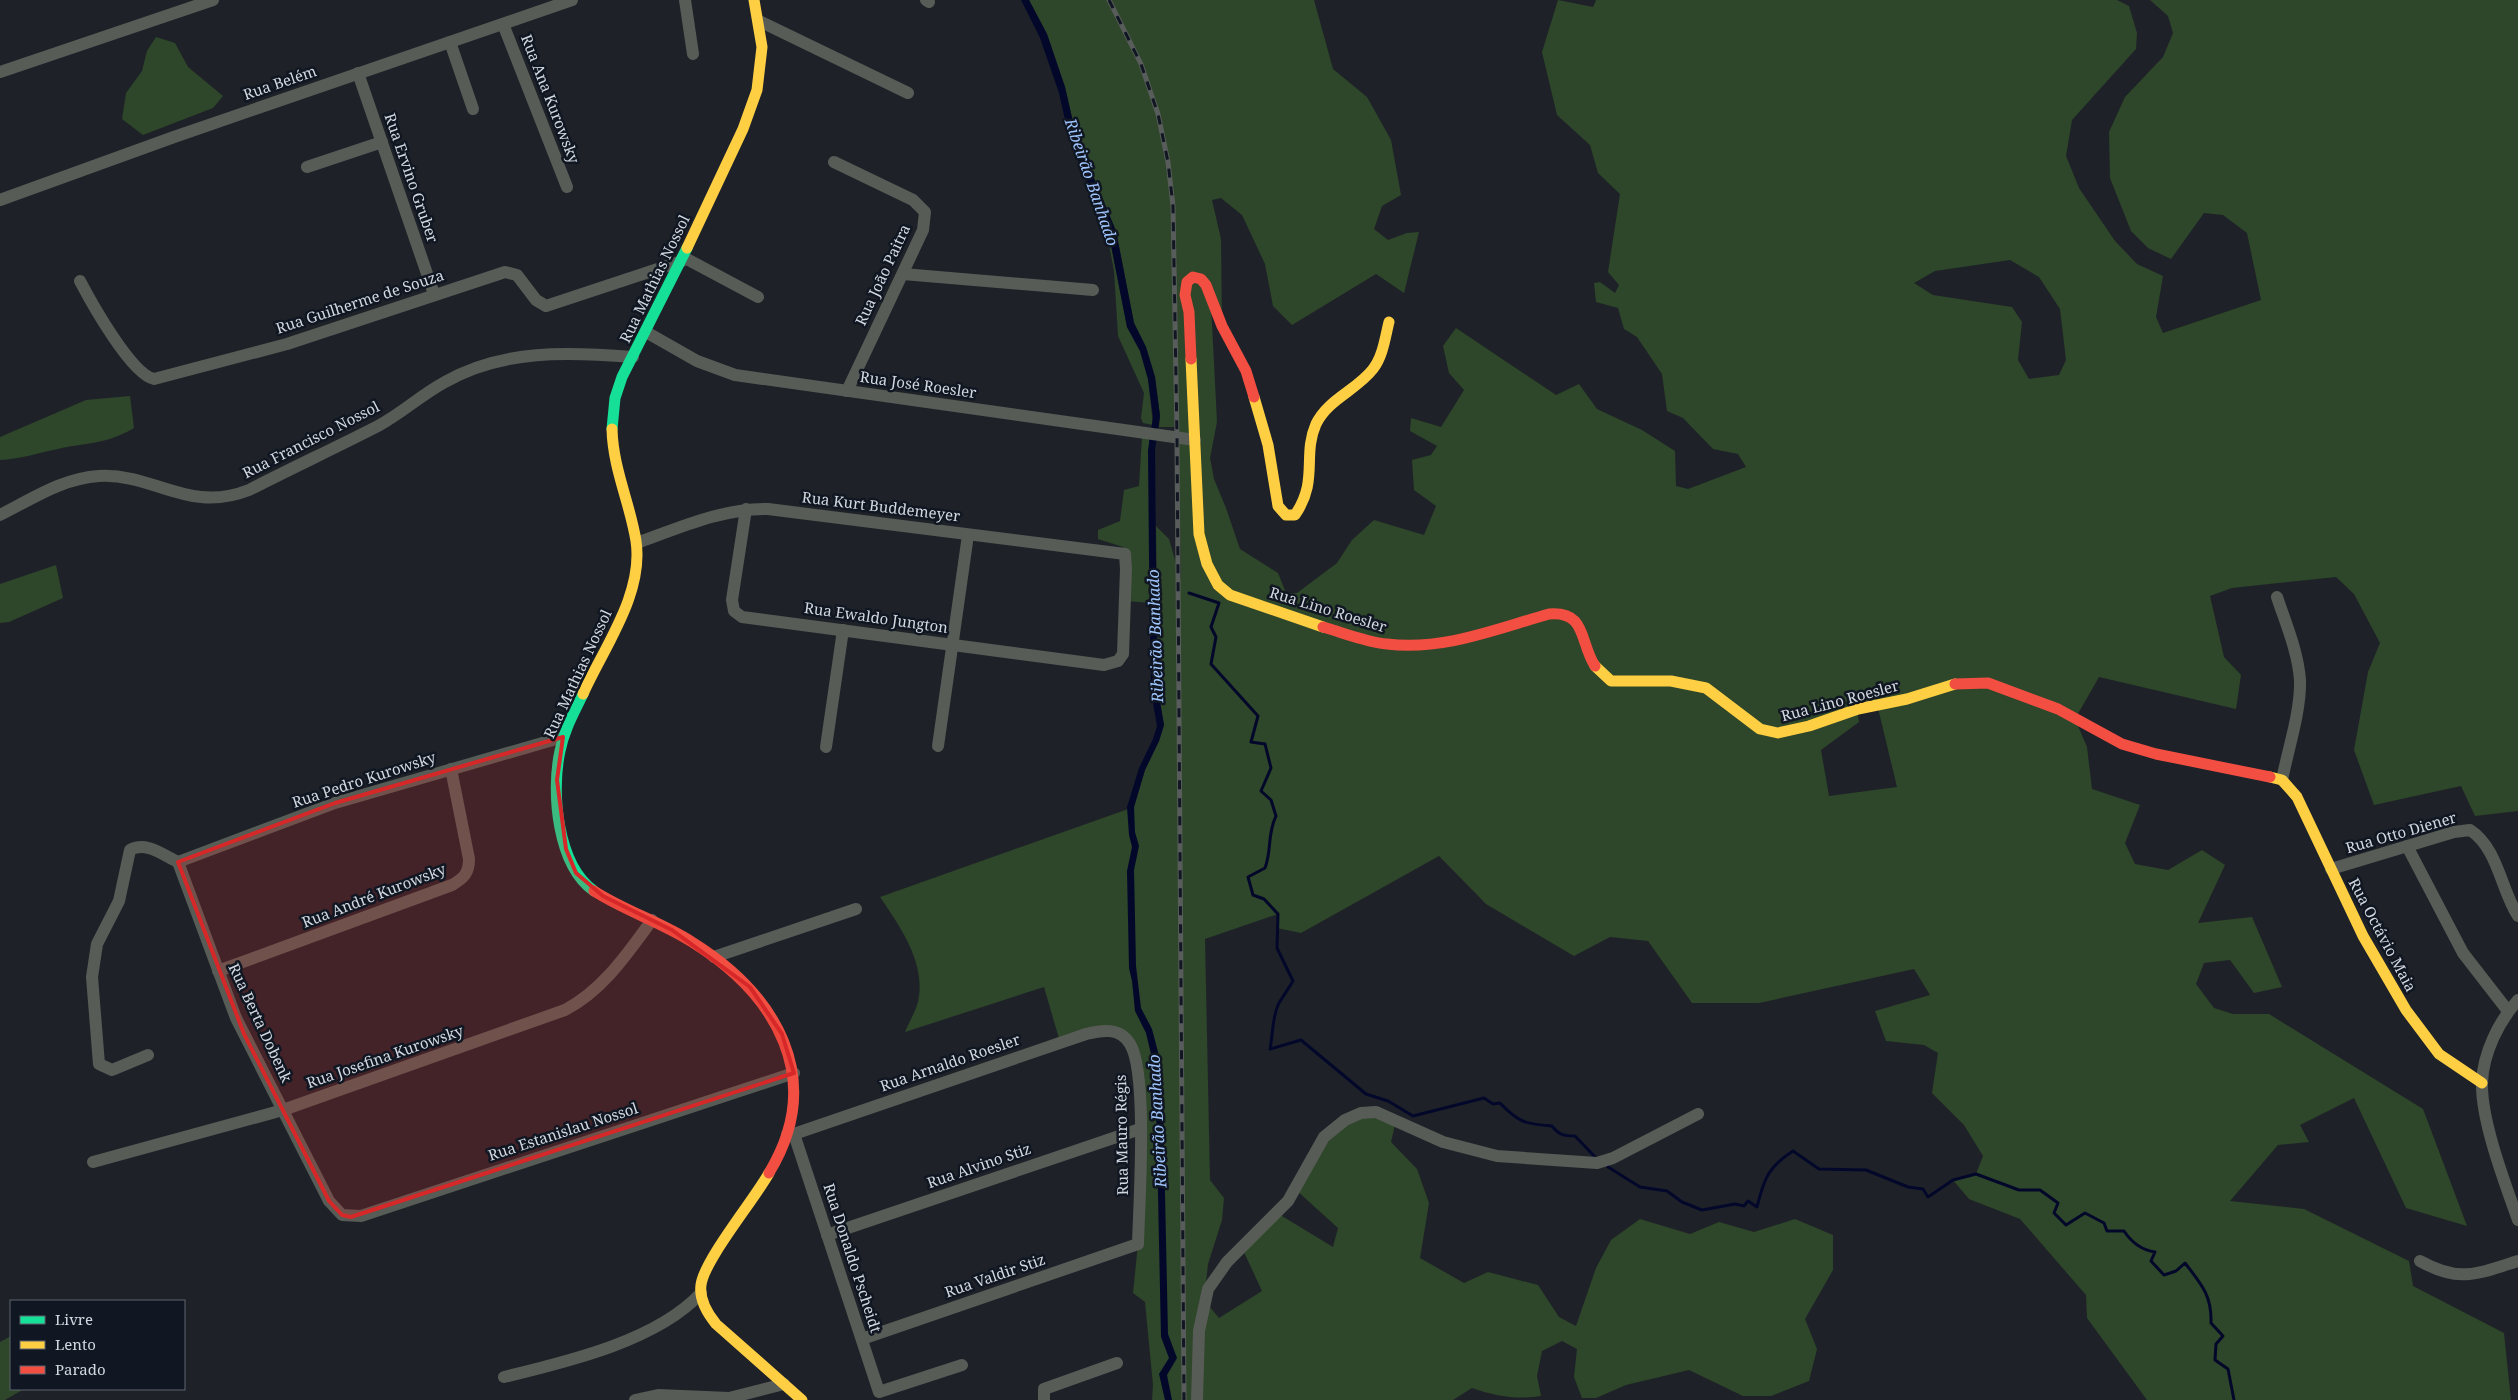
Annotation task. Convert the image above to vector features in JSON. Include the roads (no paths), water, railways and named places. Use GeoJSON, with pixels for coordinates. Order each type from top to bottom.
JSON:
{"type":"FeatureCollection","features":[{"type":"Feature","properties":{"kind":"street"},"geometry":{"type":"LineString","coordinates":[[0,72],[213,0]]}},
{"type":"Feature","properties":{"kind":"street","name":"Rua Belém"},"geometry":{"type":"LineString","coordinates":[[0,200],[358,73],[572,0]]}},
{"type":"Feature","properties":{"kind":"street"},"geometry":{"type":"LineString","coordinates":[[685,0],[693,54]]}},
{"type":"Feature","properties":{"kind":"street","name":"Rua Mathias Nossol"},"geometry":{"type":"LineString","coordinates":[[701,1293],[707,1268],[764,1186],[791,1134],[795,1099],[794,1073],[782,1034],[760,998],[735,973],[714,957],[652,920],[592,889],[576,873],[570,862],[563,836],[558,798],[558,762],[562,737],[635,586],[638,567],[637,542],[616,465],[613,428],[618,388],[683,259],[734,149],[752,102],[762,64],[759,21],[754,0]]}},
{"type":"Feature","properties":{"kind":"street"},"geometry":{"type":"LineString","coordinates":[[759,21],[908,94]]}},
{"type":"Feature","properties":{"kind":"street","name":"Rua Ana Kurowsky"},"geometry":{"type":"LineString","coordinates":[[503,24],[567,187]]}},
{"type":"Feature","properties":{"kind":"street"},"geometry":{"type":"LineString","coordinates":[[450,42],[473,110]]}},
{"type":"Feature","properties":{"kind":"street","name":"Rua Ervino Gruber"},"geometry":{"type":"LineString","coordinates":[[358,73],[434,294]]}},
{"type":"Feature","properties":{"kind":"street"},"geometry":{"type":"LineString","coordinates":[[306,167],[382,142]]}},
{"type":"Feature","properties":{"kind":"street","name":"Rua João Paitra"},"geometry":{"type":"LineString","coordinates":[[834,162],[913,200],[925,212],[923,230],[847,391]]}},
{"type":"Feature","properties":{"kind":"street"},"geometry":{"type":"LineString","coordinates":[[683,259],[758,297]]}},
{"type":"Feature","properties":{"kind":"street","name":"Rua Guilherme de Souza"},"geometry":{"type":"LineString","coordinates":[[80,281],[107,329],[144,374],[154,379],[287,344],[434,294],[510,272],[520,278],[536,300],[546,306],[683,259]]}},
{"type":"Feature","properties":{"kind":"street"},"geometry":{"type":"LineString","coordinates":[[903,274],[1093,290]]}},
{"type":"Feature","properties":{"kind":"street","name":"Rua Lino Roesler"},"geometry":{"type":"LineString","coordinates":[[1389,322],[1383,347],[1374,367],[1355,387],[1326,408],[1316,425],[1310,455],[1310,487],[1302,506],[1295,515],[1286,515],[1278,506],[1268,445],[1246,371],[1237,350],[1222,326],[1206,285],[1201,279],[1193,277],[1187,282],[1185,295],[1189,312],[1199,534],[1212,578],[1230,595],[1323,628],[1385,644],[1415,646],[1452,642],[1527,619],[1563,613],[1576,620],[1595,669],[1601,676],[1611,681],[1680,683],[1705,688],[1732,704],[1761,731],[1770,733],[1779,734],[1857,709],[1915,697],[1945,686],[1976,681],[1997,686],[2058,708],[2102,736],[2122,744],[2156,754],[2282,780]]}},
{"type":"Feature","properties":{"kind":"street","name":"Rua José Roesler"},"geometry":{"type":"LineString","coordinates":[[646,332],[697,361],[722,372],[1195,440]]}},
{"type":"Feature","properties":{"kind":"street","name":"Rua Francisco Nossol"},"geometry":{"type":"LineString","coordinates":[[0,515],[68,481],[100,476],[131,480],[205,498],[228,497],[249,490],[379,425],[445,382],[475,368],[506,360],[552,353],[633,357]]}},
{"type":"Feature","properties":{"kind":"street","name":"Rua Kurt Buddemeyer"},"geometry":{"type":"LineString","coordinates":[[637,542],[708,518],[746,509],[768,509],[1125,554],[1123,654],[1118,660]]}},
{"type":"Feature","properties":{"kind":"street","name":"Rua Ewaldo Jungton"},"geometry":{"type":"LineString","coordinates":[[746,509],[732,600],[734,611],[742,617],[1104,665],[1118,660]]}},
{"type":"Feature","properties":{"kind":"street"},"geometry":{"type":"LineString","coordinates":[[938,746],[968,535]]}},
{"type":"Feature","properties":{"kind":"street"},"geometry":{"type":"LineString","coordinates":[[2277,597],[2295,653],[2300,680],[2297,706],[2282,780]]}},
{"type":"Feature","properties":{"kind":"street"},"geometry":{"type":"LineString","coordinates":[[826,748],[843,630]]}},
{"type":"Feature","properties":{"kind":"street","name":"Rua Pedro Kurowsky"},"geometry":{"type":"LineString","coordinates":[[178,862],[335,803],[562,737]]}},
{"type":"Feature","properties":{"kind":"street","name":"Rua André Kurowsky"},"geometry":{"type":"LineString","coordinates":[[218,971],[452,885],[463,878],[469,869],[469,859],[451,770]]}},
{"type":"Feature","properties":{"kind":"street","name":"Rua Octávio Maia"},"geometry":{"type":"LineString","coordinates":[[2282,780],[2297,796],[2375,958],[2417,1027],[2439,1054],[2482,1083]]}},
{"type":"Feature","properties":{"kind":"street","name":"Rua Otto Diener"},"geometry":{"type":"LineString","coordinates":[[2332,870],[2454,832],[2470,830],[2482,840],[2518,916]]}},
{"type":"Feature","properties":{"kind":"street"},"geometry":{"type":"LineString","coordinates":[[148,1055],[112,1070],[99,1064],[92,976],[96,952],[103,932],[119,901],[130,850],[137,846],[145,846],[178,862]]}},
{"type":"Feature","properties":{"kind":"street"},"geometry":{"type":"LineString","coordinates":[[2407,846],[2463,953],[2508,1011]]}},
{"type":"Feature","properties":{"kind":"street","name":"Rua Berta Dobenk"},"geometry":{"type":"LineString","coordinates":[[178,862],[218,971],[244,1034],[329,1201],[342,1215]]}},
{"type":"Feature","properties":{"kind":"street"},"geometry":{"type":"LineString","coordinates":[[714,957],[856,909]]}},
{"type":"Feature","properties":{"kind":"street","name":"Rua Josefina Kurowsky"},"geometry":{"type":"LineString","coordinates":[[93,1162],[283,1110],[565,1010],[587,995],[610,974],[652,920]]}},
{"type":"Feature","properties":{"kind":"street"},"geometry":{"type":"LineString","coordinates":[[2518,1000],[2508,1011],[2488,1052],[2482,1083],[2492,1136],[2518,1220]]}},
{"type":"Feature","properties":{"kind":"street","name":"Rua Arnaldo Roesler"},"geometry":{"type":"LineString","coordinates":[[791,1134],[1086,1034],[1104,1030],[1117,1033]]}},
{"type":"Feature","properties":{"kind":"street","name":"Rua Mauro Régis"},"geometry":{"type":"LineString","coordinates":[[1117,1033],[1130,1044],[1137,1065],[1140,1129],[1138,1244]]}},
{"type":"Feature","properties":{"kind":"street","name":"Rua Estanislau Nossol"},"geometry":{"type":"LineString","coordinates":[[342,1215],[361,1216],[794,1073]]}},
{"type":"Feature","properties":{"kind":"street"},"geometry":{"type":"LineString","coordinates":[[1197,1400],[1199,1331],[1208,1290],[1227,1262],[1288,1201],[1324,1137],[1345,1120],[1361,1113],[1376,1112],[1443,1142],[1497,1156],[1598,1163],[1613,1158],[1698,1114]]}},
{"type":"Feature","properties":{"kind":"street","name":"Rua Alvino Stiz"},"geometry":{"type":"LineString","coordinates":[[827,1235],[1140,1129]]}},
{"type":"Feature","properties":{"kind":"street","name":"Rua Donaldo Pscheidt"},"geometry":{"type":"LineString","coordinates":[[791,1134],[879,1392],[962,1365]]}},
{"type":"Feature","properties":{"kind":"street","name":"Rua Valdir Stiz"},"geometry":{"type":"LineString","coordinates":[[862,1339],[1138,1244]]}},
{"type":"Feature","properties":{"kind":"street"},"geometry":{"type":"LineString","coordinates":[[2420,1261],[2446,1273],[2460,1275],[2482,1272],[2518,1261]]}},
{"type":"Feature","properties":{"kind":"street"},"geometry":{"type":"LineString","coordinates":[[504,1378],[559,1364],[624,1341],[666,1322],[691,1304],[701,1293]]}},
{"type":"Feature","properties":{"kind":"street"},"geometry":{"type":"LineString","coordinates":[[701,1293],[703,1304],[709,1317],[802,1400]]}},
{"type":"Feature","properties":{"kind":"street"},"geometry":{"type":"LineString","coordinates":[[1044,1400],[1044,1389],[1117,1363]]}},
{"type":"Feature","properties":{"kind":"street"},"geometry":{"type":"LineString","coordinates":[[635,1400],[658,1395],[729,1398],[784,1384]]}},
{"type":"Feature","properties":{"kind":"water","name":"Ribeirão Banhado"},"geometry":{"type":"Polygon","coordinates":[[[1021,0],[1029,0],[1047,34],[1065,87],[1076,135],[1116,231],[1134,323],[1146,347],[1155,377],[1160,416],[1155,450],[1156,558],[1158,690],[1164,725],[1159,741],[1145,770],[1134,807],[1135,832],[1139,846],[1134,870],[1136,966],[1141,1008],[1152,1029],[1158,1052],[1163,1099],[1168,1334],[1177,1358],[1167,1375],[1172,1400],[1165,1400],[1159,1374],[1169,1358],[1161,1337],[1156,1100],[1151,1054],[1146,1033],[1135,1011],[1129,968],[1127,871],[1132,847],[1127,807],[1139,768],[1157,726],[1151,692],[1149,559],[1148,450],[1153,417],[1148,379],[1140,351],[1127,327],[1109,235],[1069,138],[1059,93],[1040,38],[1021,0]]]}},
{"type":"Feature","properties":{"kind":"waterway"},"geometry":{"type":"LineString","coordinates":[[1189,593],[1219,603],[1211,627],[1216,637],[1211,664],[1258,716],[1251,742],[1265,744],[1271,768],[1261,791],[1271,800],[1276,816],[1271,829],[1267,861],[1265,868],[1248,877],[1253,895],[1264,899],[1278,914],[1277,948],[1293,981],[1276,1010],[1270,1049],[1301,1040],[1366,1094],[1388,1101],[1413,1116],[1484,1098],[1493,1104],[1500,1103],[1518,1119],[1529,1123],[1552,1126],[1562,1134],[1575,1136],[1598,1160]]}},
{"type":"Feature","properties":{"kind":"waterway"},"geometry":{"type":"LineString","coordinates":[[1608,1167],[1640,1187],[1667,1191],[1682,1202],[1702,1210],[1735,1204],[1744,1206],[1748,1201],[1757,1207],[1768,1174],[1772,1168],[1793,1151],[1819,1169],[1866,1170],[1908,1187],[1923,1189],[1928,1197],[1953,1180],[1976,1174],[2019,1190],[2040,1190],[2058,1203],[2054,1213],[2066,1225],[2085,1213],[2104,1223],[2107,1231],[2124,1231],[2137,1245],[2145,1250],[2155,1252],[2151,1261],[2164,1275],[2176,1271],[2185,1263],[2204,1290],[2210,1305],[2211,1323],[2223,1336],[2216,1344],[2215,1360],[2228,1369],[2234,1400]]}},
{"type":"Feature","properties":{"kind":"railway"},"geometry":{"type":"LineString","coordinates":[[1109,0],[1141,64],[1158,114],[1168,162],[1173,206],[1177,437],[1184,1400]]}}]}
